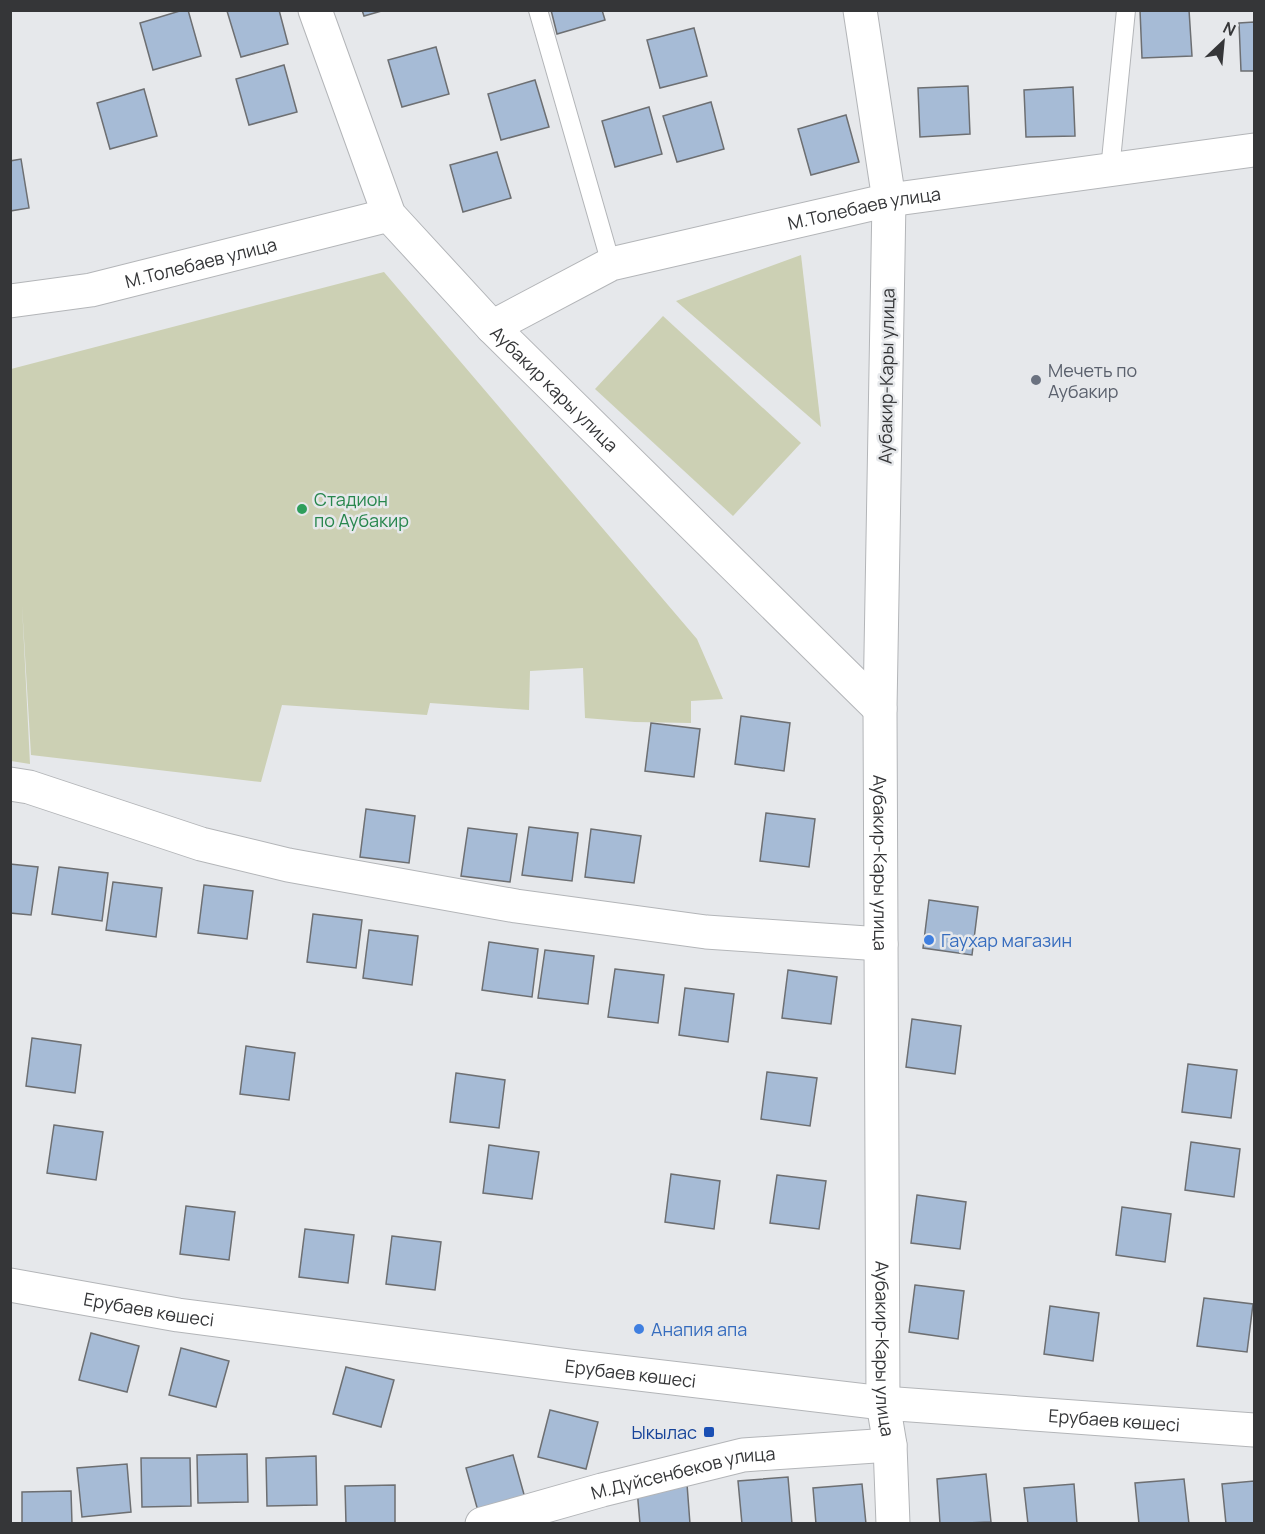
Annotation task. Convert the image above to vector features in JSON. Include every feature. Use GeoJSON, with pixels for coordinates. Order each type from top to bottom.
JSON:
{"type":"FeatureCollection","features":[{"type":"Feature","properties":{"kind":"street","name":"Аубакир кары улица"},"geometry":{"type":"LineString","coordinates":[[315,10],[389,215],[492,327],[880,709]]}},
{"type":"Feature","properties":{"kind":"street","name":"Аубакир-Кары улица"},"geometry":{"type":"LineString","coordinates":[[860,10],[890,200],[880,709],[883,1404],[890,1445],[893,1524]]}},
{"type":"Feature","properties":{"kind":"street","name":"М.Толебаев улица"},"geometry":{"type":"LineString","coordinates":[[492,327],[611,264],[890,200],[1254,150]]}},
{"type":"Feature","properties":{"kind":"street","name":"М.Толебаев улица"},"geometry":{"type":"LineString","coordinates":[[10,301],[91,290],[389,215]]}},
{"type":"Feature","properties":{"kind":"street"},"geometry":{"type":"LineString","coordinates":[[10,784],[29,787],[201,844],[288,866],[516,906],[694,930],[881,945]]}},
{"type":"Feature","properties":{"kind":"street","name":"Ерубаев көшесі"},"geometry":{"type":"LineString","coordinates":[[10,1285],[178,1315],[883,1404],[1254,1430]]}},
{"type":"Feature","properties":{"kind":"street","name":"М.Дуйсенбеков улица"},"geometry":{"type":"LineString","coordinates":[[482,1524],[602,1490],[743,1455],[890,1445]]}},
{"type":"Feature","properties":{"kind":"lane"},"geometry":{"type":"LineString","coordinates":[[538,10],[611,264]]}},
{"type":"Feature","properties":{"kind":"lane"},"geometry":{"type":"LineString","coordinates":[[1110,170],[1126,10]]}},
{"type":"Feature","properties":{"kind":"green space"},"geometry":{"type":"Polygon","coordinates":[[[801,255],[821,427],[676,301],[801,255]]]}},
{"type":"Feature","properties":{"kind":"green space","name":"Стадион по Аубакир"},"geometry":{"type":"Polygon","coordinates":[[[384,272],[697,639],[723,699],[691,701],[691,723],[585,718],[583,668],[530,671],[529,710],[430,703],[427,715],[282,705],[261,782],[31,755],[22,605],[30,764],[11,761],[11,369],[384,272]]]}},
{"type":"Feature","properties":{"kind":"green space"},"geometry":{"type":"Polygon","coordinates":[[[663,316],[801,443],[733,516],[595,389],[663,316]]]}},
{"type":"Feature","properties":{"kind":"building"},"geometry":{"type":"Polygon","coordinates":[[[188,10],[201,56],[153,70],[140,23],[188,10]]]}},
{"type":"Feature","properties":{"kind":"building"},"geometry":{"type":"Polygon","coordinates":[[[279,10],[288,44],[241,57],[227,11],[279,10]]]}},
{"type":"Feature","properties":{"kind":"building"},"geometry":{"type":"Polygon","coordinates":[[[362,10],[385,10],[364,16],[362,10]]]}},
{"type":"Feature","properties":{"kind":"building"},"geometry":{"type":"Polygon","coordinates":[[[551,10],[602,10],[605,20],[557,34],[551,10]]]}},
{"type":"Feature","properties":{"kind":"building"},"geometry":{"type":"Polygon","coordinates":[[[1140,10],[1189,10],[1192,56],[1142,58],[1140,10]]]}},
{"type":"Feature","properties":{"kind":"building"},"geometry":{"type":"Polygon","coordinates":[[[1254,22],[1254,71],[1241,71],[1239,23],[1254,22]]]}},
{"type":"Feature","properties":{"kind":"building"},"geometry":{"type":"Polygon","coordinates":[[[694,28],[707,76],[660,88],[647,40],[694,28]]]}},
{"type":"Feature","properties":{"kind":"building"},"geometry":{"type":"Polygon","coordinates":[[[436,47],[449,94],[402,107],[388,60],[436,47]]]}},
{"type":"Feature","properties":{"kind":"building"},"geometry":{"type":"Polygon","coordinates":[[[284,65],[297,112],[249,125],[236,79],[284,65]]]}},
{"type":"Feature","properties":{"kind":"building"},"geometry":{"type":"Polygon","coordinates":[[[535,80],[549,127],[501,140],[488,94],[535,80]]]}},
{"type":"Feature","properties":{"kind":"building"},"geometry":{"type":"Polygon","coordinates":[[[968,86],[970,134],[920,137],[918,88],[968,86]]]}},
{"type":"Feature","properties":{"kind":"building"},"geometry":{"type":"Polygon","coordinates":[[[1073,87],[1075,136],[1026,137],[1024,90],[1073,87]]]}},
{"type":"Feature","properties":{"kind":"building"},"geometry":{"type":"Polygon","coordinates":[[[144,89],[157,136],[110,149],[97,103],[144,89]]]}},
{"type":"Feature","properties":{"kind":"building"},"geometry":{"type":"Polygon","coordinates":[[[711,102],[724,149],[677,162],[663,116],[711,102]]]}},
{"type":"Feature","properties":{"kind":"building"},"geometry":{"type":"Polygon","coordinates":[[[649,107],[662,154],[615,167],[602,121],[649,107]]]}},
{"type":"Feature","properties":{"kind":"building"},"geometry":{"type":"Polygon","coordinates":[[[846,115],[859,162],[811,175],[798,129],[846,115]]]}},
{"type":"Feature","properties":{"kind":"building"},"geometry":{"type":"Polygon","coordinates":[[[497,152],[511,198],[463,212],[450,165],[497,152]]]}},
{"type":"Feature","properties":{"kind":"building"},"geometry":{"type":"Polygon","coordinates":[[[21,159],[29,208],[10,211],[10,161],[21,159]]]}},
{"type":"Feature","properties":{"kind":"building"},"geometry":{"type":"Polygon","coordinates":[[[741,716],[790,723],[784,771],[735,764],[741,716]]]}},
{"type":"Feature","properties":{"kind":"building"},"geometry":{"type":"Polygon","coordinates":[[[651,723],[700,729],[694,777],[645,771],[651,723]]]}},
{"type":"Feature","properties":{"kind":"building"},"geometry":{"type":"Polygon","coordinates":[[[366,809],[415,816],[409,863],[360,857],[366,809]]]}},
{"type":"Feature","properties":{"kind":"building"},"geometry":{"type":"Polygon","coordinates":[[[766,813],[815,819],[809,867],[760,861],[766,813]]]}},
{"type":"Feature","properties":{"kind":"building"},"geometry":{"type":"Polygon","coordinates":[[[529,827],[578,833],[572,881],[522,875],[529,827]]]}},
{"type":"Feature","properties":{"kind":"building"},"geometry":{"type":"Polygon","coordinates":[[[468,828],[517,834],[510,882],[461,876],[468,828]]]}},
{"type":"Feature","properties":{"kind":"building"},"geometry":{"type":"Polygon","coordinates":[[[591,829],[641,836],[634,883],[585,877],[591,829]]]}},
{"type":"Feature","properties":{"kind":"building"},"geometry":{"type":"Polygon","coordinates":[[[10,864],[38,867],[31,915],[10,913],[10,864]]]}},
{"type":"Feature","properties":{"kind":"building"},"geometry":{"type":"Polygon","coordinates":[[[59,867],[108,873],[102,921],[52,914],[59,867]]]}},
{"type":"Feature","properties":{"kind":"building"},"geometry":{"type":"Polygon","coordinates":[[[113,882],[162,888],[156,937],[106,930],[113,882]]]}},
{"type":"Feature","properties":{"kind":"building"},"geometry":{"type":"Polygon","coordinates":[[[204,885],[253,891],[247,939],[198,933],[204,885]]]}},
{"type":"Feature","properties":{"kind":"building"},"geometry":{"type":"Polygon","coordinates":[[[929,900],[978,907],[972,955],[923,948],[929,900]]]}},
{"type":"Feature","properties":{"kind":"building"},"geometry":{"type":"Polygon","coordinates":[[[313,914],[362,920],[356,968],[307,962],[313,914]]]}},
{"type":"Feature","properties":{"kind":"building"},"geometry":{"type":"Polygon","coordinates":[[[369,930],[418,936],[412,985],[363,978],[369,930]]]}},
{"type":"Feature","properties":{"kind":"building"},"geometry":{"type":"Polygon","coordinates":[[[489,942],[538,949],[532,997],[482,990],[489,942]]]}},
{"type":"Feature","properties":{"kind":"building"},"geometry":{"type":"Polygon","coordinates":[[[545,950],[594,956],[588,1004],[538,998],[545,950]]]}},
{"type":"Feature","properties":{"kind":"building"},"geometry":{"type":"Polygon","coordinates":[[[615,969],[664,975],[658,1023],[608,1017],[615,969]]]}},
{"type":"Feature","properties":{"kind":"building"},"geometry":{"type":"Polygon","coordinates":[[[788,970],[837,977],[831,1024],[782,1018],[788,970]]]}},
{"type":"Feature","properties":{"kind":"building"},"geometry":{"type":"Polygon","coordinates":[[[685,988],[734,994],[728,1042],[679,1035],[685,988]]]}},
{"type":"Feature","properties":{"kind":"building"},"geometry":{"type":"Polygon","coordinates":[[[912,1019],[961,1026],[955,1074],[906,1067],[912,1019]]]}},
{"type":"Feature","properties":{"kind":"building"},"geometry":{"type":"Polygon","coordinates":[[[32,1038],[81,1045],[75,1093],[26,1086],[32,1038]]]}},
{"type":"Feature","properties":{"kind":"building"},"geometry":{"type":"Polygon","coordinates":[[[246,1046],[295,1053],[289,1100],[240,1094],[246,1046]]]}},
{"type":"Feature","properties":{"kind":"building"},"geometry":{"type":"Polygon","coordinates":[[[1188,1064],[1237,1070],[1231,1118],[1182,1112],[1188,1064]]]}},
{"type":"Feature","properties":{"kind":"building"},"geometry":{"type":"Polygon","coordinates":[[[767,1072],[817,1078],[810,1126],[761,1119],[767,1072]]]}},
{"type":"Feature","properties":{"kind":"building"},"geometry":{"type":"Polygon","coordinates":[[[456,1073],[505,1080],[499,1128],[450,1122],[456,1073]]]}},
{"type":"Feature","properties":{"kind":"building"},"geometry":{"type":"Polygon","coordinates":[[[54,1125],[103,1132],[96,1180],[47,1173],[54,1125]]]}},
{"type":"Feature","properties":{"kind":"building"},"geometry":{"type":"Polygon","coordinates":[[[1191,1142],[1240,1149],[1234,1197],[1185,1190],[1191,1142]]]}},
{"type":"Feature","properties":{"kind":"building"},"geometry":{"type":"Polygon","coordinates":[[[489,1145],[539,1152],[532,1199],[483,1193],[489,1145]]]}},
{"type":"Feature","properties":{"kind":"building"},"geometry":{"type":"Polygon","coordinates":[[[671,1174],[720,1181],[714,1229],[665,1222],[671,1174]]]}},
{"type":"Feature","properties":{"kind":"building"},"geometry":{"type":"Polygon","coordinates":[[[777,1175],[826,1181],[819,1229],[770,1223],[777,1175]]]}},
{"type":"Feature","properties":{"kind":"building"},"geometry":{"type":"Polygon","coordinates":[[[917,1195],[966,1202],[960,1249],[911,1243],[917,1195]]]}},
{"type":"Feature","properties":{"kind":"building"},"geometry":{"type":"Polygon","coordinates":[[[186,1206],[235,1212],[229,1260],[180,1254],[186,1206]]]}},
{"type":"Feature","properties":{"kind":"building"},"geometry":{"type":"Polygon","coordinates":[[[1122,1207],[1171,1214],[1165,1262],[1116,1255],[1122,1207]]]}},
{"type":"Feature","properties":{"kind":"building"},"geometry":{"type":"Polygon","coordinates":[[[305,1229],[354,1235],[348,1283],[299,1277],[305,1229]]]}},
{"type":"Feature","properties":{"kind":"building"},"geometry":{"type":"Polygon","coordinates":[[[392,1236],[441,1242],[435,1290],[386,1284],[392,1236]]]}},
{"type":"Feature","properties":{"kind":"building"},"geometry":{"type":"Polygon","coordinates":[[[915,1285],[964,1291],[958,1339],[909,1332],[915,1285]]]}},
{"type":"Feature","properties":{"kind":"building"},"geometry":{"type":"Polygon","coordinates":[[[1204,1298],[1253,1304],[1247,1352],[1197,1346],[1204,1298]]]}},
{"type":"Feature","properties":{"kind":"building"},"geometry":{"type":"Polygon","coordinates":[[[1050,1306],[1099,1313],[1093,1361],[1044,1354],[1050,1306]]]}},
{"type":"Feature","properties":{"kind":"building"},"geometry":{"type":"Polygon","coordinates":[[[91,1333],[139,1346],[127,1392],[79,1380],[91,1333]]]}},
{"type":"Feature","properties":{"kind":"building"},"geometry":{"type":"Polygon","coordinates":[[[181,1348],[229,1361],[216,1407],[169,1395],[181,1348]]]}},
{"type":"Feature","properties":{"kind":"building"},"geometry":{"type":"Polygon","coordinates":[[[346,1367],[394,1380],[381,1427],[333,1414],[346,1367]]]}},
{"type":"Feature","properties":{"kind":"building"},"geometry":{"type":"Polygon","coordinates":[[[550,1410],[598,1422],[586,1469],[538,1457],[550,1410]]]}},
{"type":"Feature","properties":{"kind":"building"},"geometry":{"type":"Polygon","coordinates":[[[247,1454],[248,1502],[198,1503],[197,1455],[247,1454]]]}},
{"type":"Feature","properties":{"kind":"building"},"geometry":{"type":"Polygon","coordinates":[[[513,1455],[525,1498],[478,1511],[466,1468],[513,1455]]]}},
{"type":"Feature","properties":{"kind":"building"},"geometry":{"type":"Polygon","coordinates":[[[316,1456],[317,1505],[267,1506],[266,1458],[316,1456]]]}},
{"type":"Feature","properties":{"kind":"building"},"geometry":{"type":"Polygon","coordinates":[[[141,1458],[190,1458],[191,1506],[142,1507],[141,1458]]]}},
{"type":"Feature","properties":{"kind":"building"},"geometry":{"type":"Polygon","coordinates":[[[127,1464],[131,1512],[82,1517],[77,1468],[127,1464]]]}},
{"type":"Feature","properties":{"kind":"building"},"geometry":{"type":"Polygon","coordinates":[[[986,1474],[991,1522],[940,1524],[937,1479],[986,1474]]]}},
{"type":"Feature","properties":{"kind":"building"},"geometry":{"type":"Polygon","coordinates":[[[788,1477],[792,1524],[742,1524],[738,1481],[788,1477]]]}},
{"type":"Feature","properties":{"kind":"building"},"geometry":{"type":"Polygon","coordinates":[[[1184,1479],[1189,1524],[1139,1524],[1135,1483],[1184,1479]]]}},
{"type":"Feature","properties":{"kind":"building"},"geometry":{"type":"Polygon","coordinates":[[[1254,1481],[1254,1524],[1226,1524],[1222,1484],[1254,1481]]]}},
{"type":"Feature","properties":{"kind":"building"},"geometry":{"type":"Polygon","coordinates":[[[687,1484],[690,1524],[640,1524],[637,1489],[687,1484]]]}},
{"type":"Feature","properties":{"kind":"building"},"geometry":{"type":"Polygon","coordinates":[[[862,1484],[866,1524],[816,1524],[813,1488],[862,1484]]]}},
{"type":"Feature","properties":{"kind":"building"},"geometry":{"type":"Polygon","coordinates":[[[1074,1484],[1077,1524],[1028,1524],[1024,1488],[1074,1484]]]}},
{"type":"Feature","properties":{"kind":"building"},"geometry":{"type":"Polygon","coordinates":[[[395,1485],[395,1524],[346,1524],[345,1486],[395,1485]]]}},
{"type":"Feature","properties":{"kind":"building"},"geometry":{"type":"Polygon","coordinates":[[[71,1491],[72,1524],[22,1524],[22,1492],[71,1491]]]}},
{"type":"Feature","properties":{"kind":"place","name":"Мечеть по Аубакир"},"geometry":{"type":"Point","coordinates":[1036,380]}},
{"type":"Feature","properties":{"kind":"place","name":"Стадион по Аубакир"},"geometry":{"type":"Point","coordinates":[302,509]}},
{"type":"Feature","properties":{"kind":"place","name":"Гаухар магазин"},"geometry":{"type":"Point","coordinates":[929,940]}},
{"type":"Feature","properties":{"kind":"place","name":"Анапия апа"},"geometry":{"type":"Point","coordinates":[639,1329]}},
{"type":"Feature","properties":{"kind":"place","name":"Ыкылас"},"geometry":{"type":"Point","coordinates":[709,1432]}}]}
